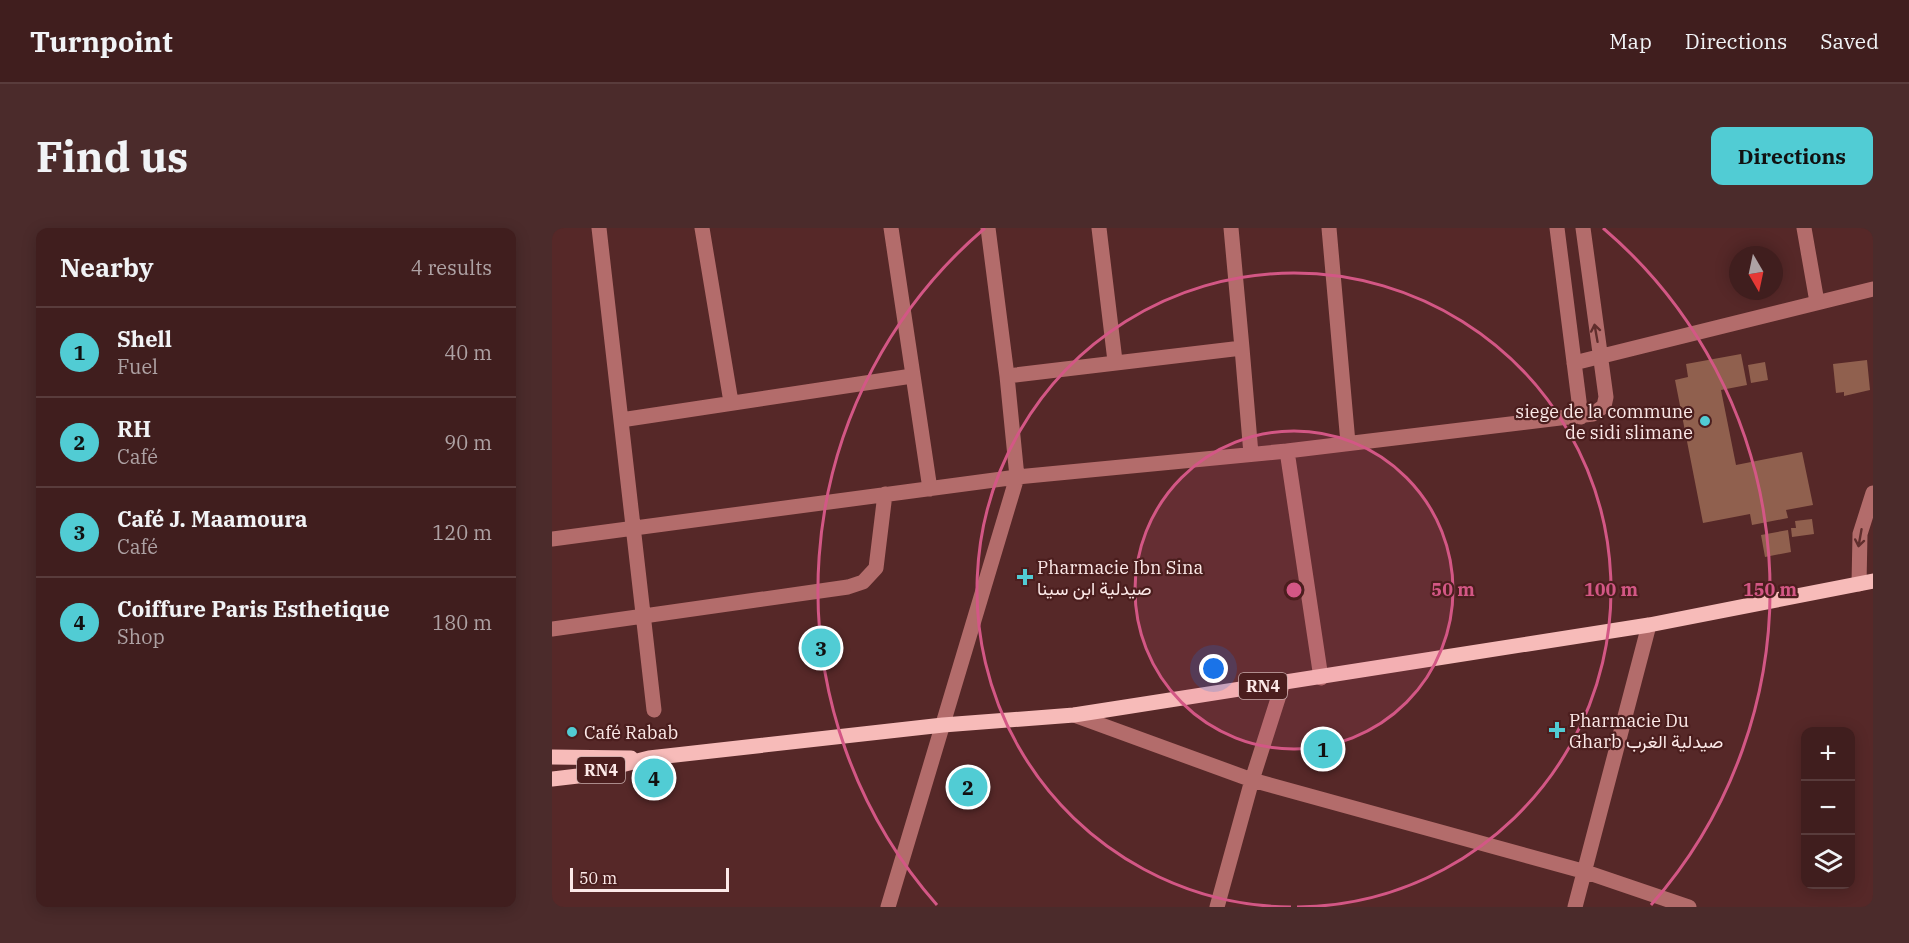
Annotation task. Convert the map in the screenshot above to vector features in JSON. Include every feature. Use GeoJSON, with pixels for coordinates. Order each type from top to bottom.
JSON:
{"type":"FeatureCollection","features":[{"type":"Feature","properties":{"kind":"main road","name":"RN4"},"geometry":{"type":"LineString","coordinates":[[552,757],[649,758],[943,725],[1074,715],[1649,625],[1866,583]]}},
{"type":"Feature","properties":{"kind":"main road","name":"RN4"},"geometry":{"type":"LineString","coordinates":[[552,779],[578,776],[649,758]]}},
{"type":"Feature","properties":{"kind":"street"},"geometry":{"type":"LineString","coordinates":[[599,228],[654,710]]}},
{"type":"Feature","properties":{"kind":"street"},"geometry":{"type":"LineString","coordinates":[[702,228],[731,402]]}},
{"type":"Feature","properties":{"kind":"street"},"geometry":{"type":"LineString","coordinates":[[891,228],[930,489]]}},
{"type":"Feature","properties":{"kind":"street"},"geometry":{"type":"LineString","coordinates":[[888,907],[1017,477],[988,228]]}},
{"type":"Feature","properties":{"kind":"street"},"geometry":{"type":"LineString","coordinates":[[1099,228],[1115,361]]}},
{"type":"Feature","properties":{"kind":"street"},"geometry":{"type":"LineString","coordinates":[[1231,228],[1251,454]]}},
{"type":"Feature","properties":{"kind":"street"},"geometry":{"type":"LineString","coordinates":[[1329,228],[1348,443]]}},
{"type":"Feature","properties":{"kind":"street"},"geometry":{"type":"LineString","coordinates":[[1804,228],[1818,302]]}},
{"type":"Feature","properties":{"kind":"street"},"geometry":{"type":"LineString","coordinates":[[552,539],[1017,477],[1287,451],[1581,417],[1600,411],[1604,406],[1606,397],[1601,357],[1584,234],[1558,235],[1581,417]]}},
{"type":"Feature","properties":{"kind":"street"},"geometry":{"type":"LineString","coordinates":[[1575,363],[1873,289]]}},
{"type":"Feature","properties":{"kind":"street"},"geometry":{"type":"LineString","coordinates":[[1007,376],[1115,361],[1242,348]]}},
{"type":"Feature","properties":{"kind":"street"},"geometry":{"type":"LineString","coordinates":[[621,420],[912,376]]}},
{"type":"Feature","properties":{"kind":"street"},"geometry":{"type":"LineString","coordinates":[[1287,451],[1321,678]]}},
{"type":"Feature","properties":{"kind":"street"},"geometry":{"type":"LineString","coordinates":[[1866,583],[1859,540],[1873,493]]}},
{"type":"Feature","properties":{"kind":"street"},"geometry":{"type":"LineString","coordinates":[[552,629],[848,587],[864,582],[876,568],[885,494]]}},
{"type":"Feature","properties":{"kind":"street"},"geometry":{"type":"LineString","coordinates":[[1575,907],[1649,625]]}},
{"type":"Feature","properties":{"kind":"street"},"geometry":{"type":"LineString","coordinates":[[1216,907],[1252,780],[1283,683]]}},
{"type":"Feature","properties":{"kind":"street"},"geometry":{"type":"LineString","coordinates":[[1074,715],[1252,780],[1586,872],[1689,907]]}},
{"type":"Feature","properties":{"kind":"building","name":"siege de la commune de sidi slimane"},"geometry":{"type":"Polygon","coordinates":[[[1741,354],[1747,385],[1721,390],[1736,465],[1802,452],[1813,505],[1786,510],[1788,518],[1752,525],[1750,514],[1703,523],[1675,380],[1688,377],[1686,364],[1741,354]]]}},
{"type":"Feature","properties":{"kind":"building"},"geometry":{"type":"Polygon","coordinates":[[[1867,360],[1870,390],[1844,396],[1844,392],[1836,393],[1833,364],[1867,360]]]}},
{"type":"Feature","properties":{"kind":"building"},"geometry":{"type":"Polygon","coordinates":[[[1765,362],[1768,380],[1751,383],[1748,365],[1765,362]]]}},
{"type":"Feature","properties":{"kind":"building"},"geometry":{"type":"Polygon","coordinates":[[[1812,519],[1814,534],[1792,537],[1791,528],[1796,528],[1795,521],[1812,519]]]}},
{"type":"Feature","properties":{"kind":"building"},"geometry":{"type":"Polygon","coordinates":[[[1788,530],[1791,552],[1765,557],[1761,535],[1788,530]]]}},
{"type":"Feature","properties":{"kind":"place","name":"siege de la commune de sidi slimane"},"geometry":{"type":"Point","coordinates":[1705,421]}},
{"type":"Feature","properties":{"kind":"place","name":"Pharmacie Ibn Sina صيدلية ابن سينا"},"geometry":{"type":"Point","coordinates":[1025,577]}},
{"type":"Feature","properties":{"kind":"place","name":"Café J. Maamoura"},"geometry":{"type":"Point","coordinates":[821,648]}},
{"type":"Feature","properties":{"kind":"place","name":"Pharmacie Du Gharb صيدلية الغرب"},"geometry":{"type":"Point","coordinates":[1557,730]}},
{"type":"Feature","properties":{"kind":"place","name":"Café Rabab"},"geometry":{"type":"Point","coordinates":[572,732]}},
{"type":"Feature","properties":{"kind":"place","name":"Shell"},"geometry":{"type":"Point","coordinates":[1323,749]}},
{"type":"Feature","properties":{"kind":"place","name":"Coiffure Paris Esthetique"},"geometry":{"type":"Point","coordinates":[654,778]}},
{"type":"Feature","properties":{"kind":"place","name":"RH"},"geometry":{"type":"Point","coordinates":[968,787]}}]}
